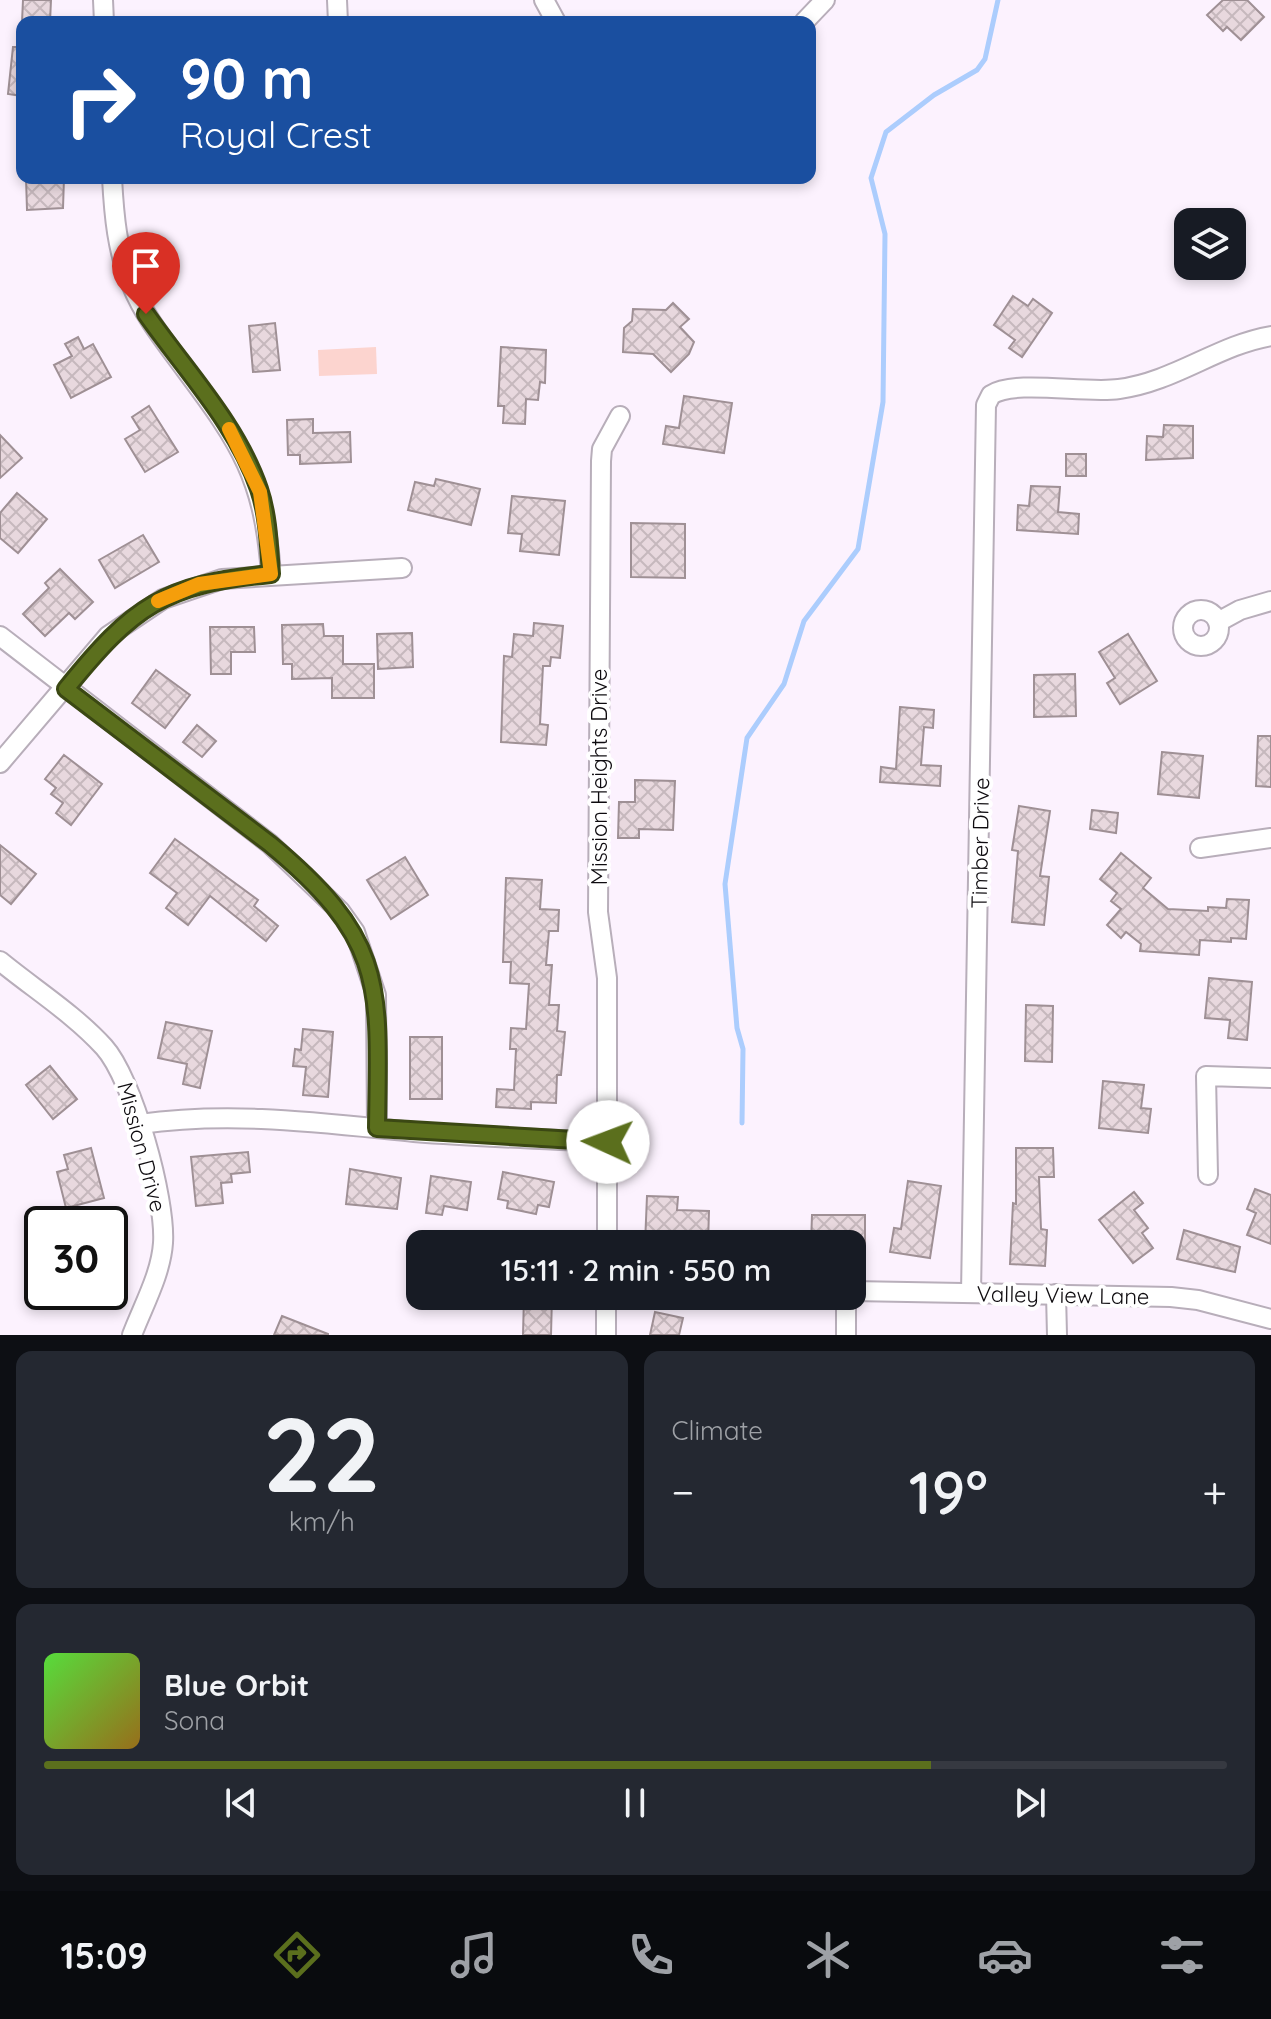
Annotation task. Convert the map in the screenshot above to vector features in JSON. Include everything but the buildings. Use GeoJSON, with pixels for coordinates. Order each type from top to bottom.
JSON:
{"type":"FeatureCollection","features":[{"type":"Feature","properties":{"kind":"street"},"geometry":{"type":"LineString","coordinates":[[810,16],[825,0]]}},
{"type":"Feature","properties":{"kind":"street"},"geometry":{"type":"LineString","coordinates":[[112,184],[115,224],[132,286],[146,314],[216,410],[251,469],[265,518],[271,574]]}},
{"type":"Feature","properties":{"kind":"street","name":"Timber Drive"},"geometry":{"type":"LineString","coordinates":[[971,1293],[984,689],[984,421],[991,395],[1013,386],[1072,391],[1142,385],[1191,368],[1240,345],[1271,336]]}},
{"type":"Feature","properties":{"kind":"street","name":"Mission Heights Drive"},"geometry":{"type":"LineString","coordinates":[[607,1230],[607,978],[598,912],[601,461],[602,449],[620,416]]}},
{"type":"Feature","properties":{"kind":"street"},"geometry":{"type":"LineString","coordinates":[[0,763],[108,636],[163,599],[222,579],[402,568]]}},
{"type":"Feature","properties":{"kind":"street"},"geometry":{"type":"LineString","coordinates":[[1218,622],[1240,610],[1271,601]]}},
{"type":"Feature","properties":{"kind":"street"},"geometry":{"type":"LineString","coordinates":[[0,636],[270,844],[299,868],[340,911],[355,932],[376,995],[377,1128]]}},
{"type":"Feature","properties":{"kind":"street"},"geometry":{"type":"LineString","coordinates":[[1200,848],[1271,838]]}},
{"type":"Feature","properties":{"kind":"street","name":"Mission Drive"},"geometry":{"type":"LineString","coordinates":[[0,961],[104,1047],[125,1076],[159,1198],[163,1244],[133,1335]]}},
{"type":"Feature","properties":{"kind":"street"},"geometry":{"type":"LineString","coordinates":[[1208,1175],[1206,1076],[1271,1078]]}},
{"type":"Feature","properties":{"kind":"street"},"geometry":{"type":"LineString","coordinates":[[140,1124],[245,1117],[608,1142]]}},
{"type":"Feature","properties":{"kind":"street","name":"Valley View Lane"},"geometry":{"type":"LineString","coordinates":[[866,1291],[1198,1300],[1271,1319]]}},
{"type":"Feature","properties":{"kind":"street"},"geometry":{"type":"LineString","coordinates":[[1056,1294],[1057,1335]]}},
{"type":"Feature","properties":{"kind":"street"},"geometry":{"type":"LineString","coordinates":[[606,1310],[606,1335]]}},
{"type":"Feature","properties":{"kind":"street"},"geometry":{"type":"LineString","coordinates":[[846,1310],[846,1335]]}},
{"type":"Feature","properties":{"kind":"shaded area"},"geometry":{"type":"Polygon","coordinates":[[[376,347],[377,374],[319,376],[318,350],[376,347]]]}},
{"type":"Feature","properties":{"kind":"waterway"},"geometry":{"type":"LineString","coordinates":[[742,1123],[743,1049],[737,1028],[725,884],[747,738],[784,684],[804,621],[858,549],[883,402],[885,234],[871,178],[886,132],[934,95],[977,70],[985,59],[998,0]]}},
{"type":"Feature","properties":{"kind":"slow traffic"},"geometry":{"type":"LineString","coordinates":[[158,601],[199,584],[271,574],[260,492],[229,429]]}},
{"type":"Feature","properties":{"kind":"route"},"geometry":{"type":"LineString","coordinates":[[146,314],[229,429],[251,469],[265,518],[271,574],[199,584],[163,599],[108,636],[66,689],[299,868],[324,892],[355,932],[376,995],[377,1128],[478,1137],[608,1142]]}}]}
